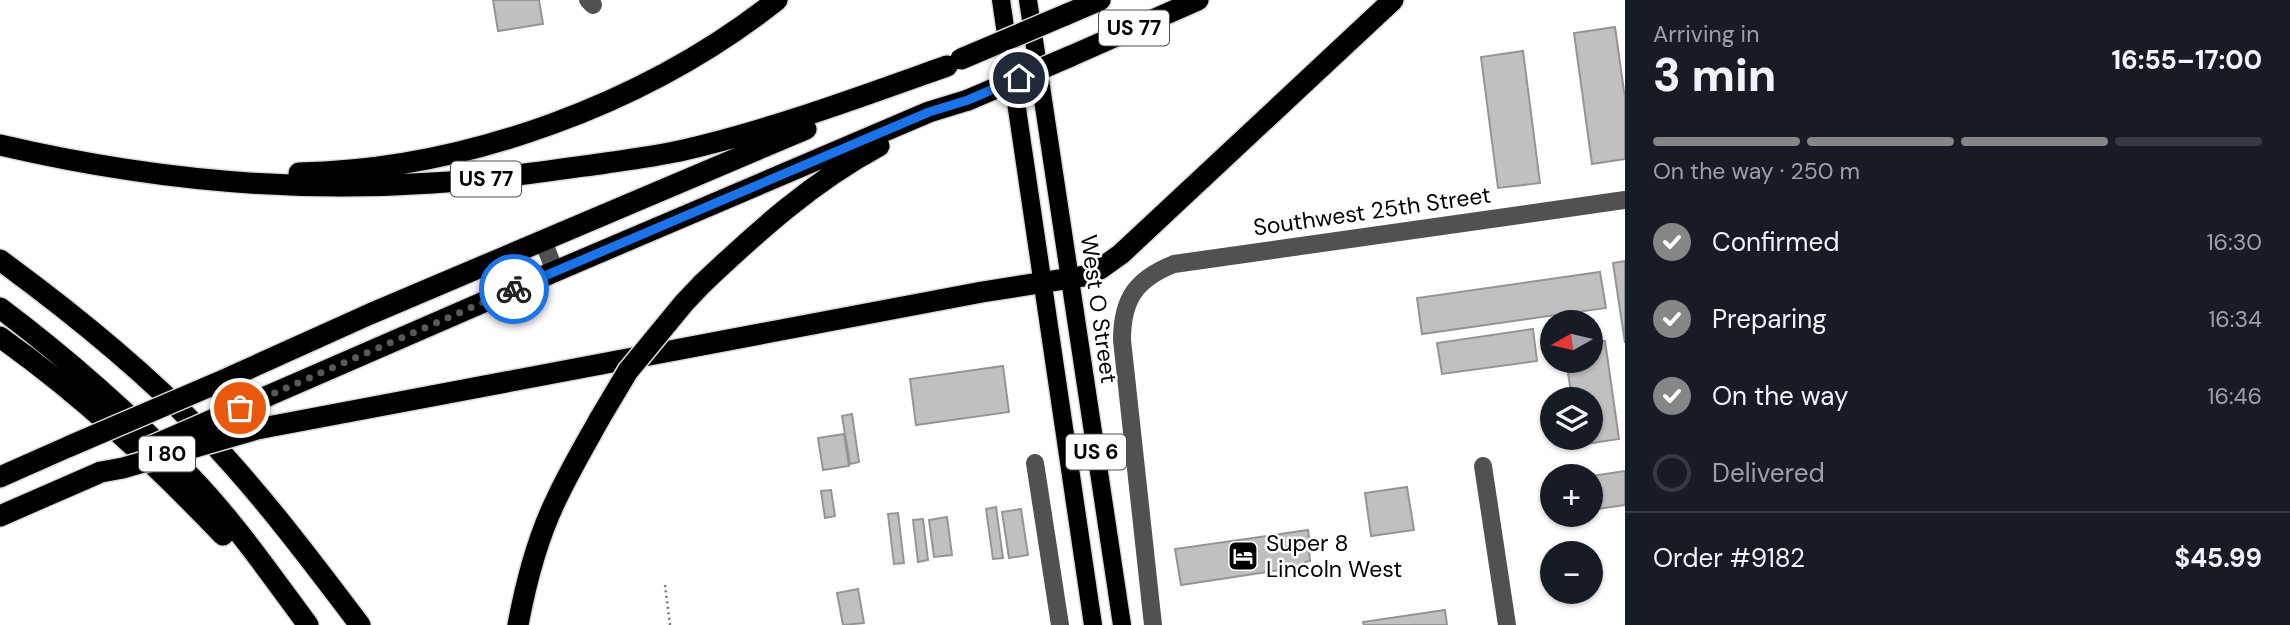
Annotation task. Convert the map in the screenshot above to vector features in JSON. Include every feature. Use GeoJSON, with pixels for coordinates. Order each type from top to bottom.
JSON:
{"type":"FeatureCollection","features":[{"type":"Feature","properties":{"kind":"highway"},"geometry":{"type":"LineString","coordinates":[[7,147],[198,171],[251,173],[357,169],[415,160],[518,135],[616,97],[720,40],[777,0]]}},
{"type":"Feature","properties":{"kind":"highway","name":"US 77"},"geometry":{"type":"LineString","coordinates":[[7,147],[75,162],[153,174],[276,184],[430,184],[506,177],[654,156],[713,143],[804,117],[954,63],[1100,0]]}},
{"type":"Feature","properties":{"kind":"highway","name":"US 77"},"geometry":{"type":"LineString","coordinates":[[0,516],[101,472],[120,460],[555,271],[929,112],[968,100],[1198,0]]}},
{"type":"Feature","properties":{"kind":"highway"},"geometry":{"type":"LineString","coordinates":[[101,472],[257,429],[1091,273],[1121,254],[1393,0]]}},
{"type":"Feature","properties":{"kind":"highway"},"geometry":{"type":"LineString","coordinates":[[0,477],[370,314],[954,63]]}},
{"type":"Feature","properties":{"kind":"highway"},"geometry":{"type":"LineString","coordinates":[[519,625],[532,565],[545,525],[565,482],[628,371],[684,303],[752,237],[817,184],[868,151],[968,100]]}},
{"type":"Feature","properties":{"kind":"highway","name":"I 80"},"geometry":{"type":"LineString","coordinates":[[0,260],[87,327],[195,425],[256,494],[360,625]]}},
{"type":"Feature","properties":{"kind":"highway","name":"I 80"},"geometry":{"type":"LineString","coordinates":[[0,308],[87,379],[193,479],[248,545],[307,625]]}},
{"type":"Feature","properties":{"kind":"highway"},"geometry":{"type":"LineString","coordinates":[[0,337],[98,413],[165,475],[307,625]]}},
{"type":"Feature","properties":{"kind":"main road","name":"US 6"},"geometry":{"type":"LineString","coordinates":[[1000,0],[1093,625]]}},
{"type":"Feature","properties":{"kind":"main road","name":"West O Street"},"geometry":{"type":"LineString","coordinates":[[1028,0],[1122,625]]}},
{"type":"Feature","properties":{"kind":"street","name":"Southwest 25th Street"},"geometry":{"type":"LineString","coordinates":[[1153,625],[1122,340],[1126,305],[1145,279],[1174,264],[1625,200]]}},
{"type":"Feature","properties":{"kind":"street"},"geometry":{"type":"LineString","coordinates":[[543,241],[555,271]]}},
{"type":"Feature","properties":{"kind":"street"},"geometry":{"type":"LineString","coordinates":[[1035,463],[1059,625]]}},
{"type":"Feature","properties":{"kind":"street"},"geometry":{"type":"LineString","coordinates":[[1483,466],[1507,625]]}},
{"type":"Feature","properties":{"kind":"path"},"geometry":{"type":"LineString","coordinates":[[665,586],[670,625]]}},
{"type":"Feature","properties":{"kind":"building"},"geometry":{"type":"Polygon","coordinates":[[[493,0],[539,0],[543,24],[498,31],[493,0]]]}},
{"type":"Feature","properties":{"kind":"building"},"geometry":{"type":"Polygon","coordinates":[[[1615,27],[1625,98],[1625,159],[1592,164],[1574,33],[1615,27]]]}},
{"type":"Feature","properties":{"kind":"building"},"geometry":{"type":"Polygon","coordinates":[[[1523,51],[1540,183],[1498,188],[1481,57],[1523,51]]]}},
{"type":"Feature","properties":{"kind":"building"},"geometry":{"type":"Polygon","coordinates":[[[1625,261],[1625,343],[1613,263],[1625,261]]]}},
{"type":"Feature","properties":{"kind":"building"},"geometry":{"type":"Polygon","coordinates":[[[1600,272],[1606,308],[1540,310],[1540,317],[1422,334],[1417,298],[1600,272]]]}},
{"type":"Feature","properties":{"kind":"building"},"geometry":{"type":"Polygon","coordinates":[[[1533,329],[1537,361],[1442,374],[1437,343],[1533,329]]]}},
{"type":"Feature","properties":{"kind":"building"},"geometry":{"type":"Polygon","coordinates":[[[1603,341],[1619,439],[1603,441],[1603,387],[1570,387],[1568,373],[1603,373],[1603,341]]]}},
{"type":"Feature","properties":{"kind":"building"},"geometry":{"type":"Polygon","coordinates":[[[1003,366],[1009,412],[916,425],[910,379],[1003,366]]]}},
{"type":"Feature","properties":{"kind":"building"},"geometry":{"type":"Polygon","coordinates":[[[852,414],[859,462],[850,464],[842,416],[852,414]]]}},
{"type":"Feature","properties":{"kind":"building"},"geometry":{"type":"Polygon","coordinates":[[[844,434],[849,466],[823,470],[818,438],[844,434]]]}},
{"type":"Feature","properties":{"kind":"building"},"geometry":{"type":"Polygon","coordinates":[[[1625,471],[1625,505],[1603,508],[1603,474],[1625,471]]]}},
{"type":"Feature","properties":{"kind":"building"},"geometry":{"type":"Polygon","coordinates":[[[1407,487],[1414,530],[1371,536],[1365,493],[1407,487]]]}},
{"type":"Feature","properties":{"kind":"building"},"geometry":{"type":"Polygon","coordinates":[[[831,490],[835,516],[825,518],[821,491],[831,490]]]}},
{"type":"Feature","properties":{"kind":"building"},"geometry":{"type":"Polygon","coordinates":[[[996,507],[1003,558],[993,559],[986,509],[996,507]]]}},
{"type":"Feature","properties":{"kind":"building"},"geometry":{"type":"Polygon","coordinates":[[[1021,509],[1028,555],[1009,558],[1002,512],[1021,509]]]}},
{"type":"Feature","properties":{"kind":"building"},"geometry":{"type":"Polygon","coordinates":[[[898,513],[904,563],[894,564],[888,514],[898,513]]]}},
{"type":"Feature","properties":{"kind":"building"},"geometry":{"type":"Polygon","coordinates":[[[947,517],[952,555],[934,557],[929,520],[947,517]]]}},
{"type":"Feature","properties":{"kind":"building"},"geometry":{"type":"Polygon","coordinates":[[[923,519],[928,560],[918,562],[913,520],[923,519]]]}},
{"type":"Feature","properties":{"kind":"building","name":"Super 8 Lincoln West"},"geometry":{"type":"Polygon","coordinates":[[[1308,530],[1311,551],[1310,561],[1305,562],[1306,566],[1181,585],[1175,549],[1308,530]]]}},
{"type":"Feature","properties":{"kind":"building"},"geometry":{"type":"Polygon","coordinates":[[[858,589],[864,623],[843,625],[837,593],[858,589]]]}},
{"type":"Feature","properties":{"kind":"building"},"geometry":{"type":"Polygon","coordinates":[[[1445,610],[1447,625],[1364,625],[1363,622],[1445,610]]]}},
{"type":"Feature","properties":{"kind":"way so far"},"geometry":{"type":"LineString","coordinates":[[240,408],[514,289]]}},
{"type":"Feature","properties":{"kind":"place","name":"Super 8 Lincoln West"},"geometry":{"type":"Point","coordinates":[1243,556]}},
{"type":"Feature","properties":{"kind":"route"},"geometry":{"type":"LineString","coordinates":[[514,289],[929,112],[968,100],[1019,78]]}}]}
